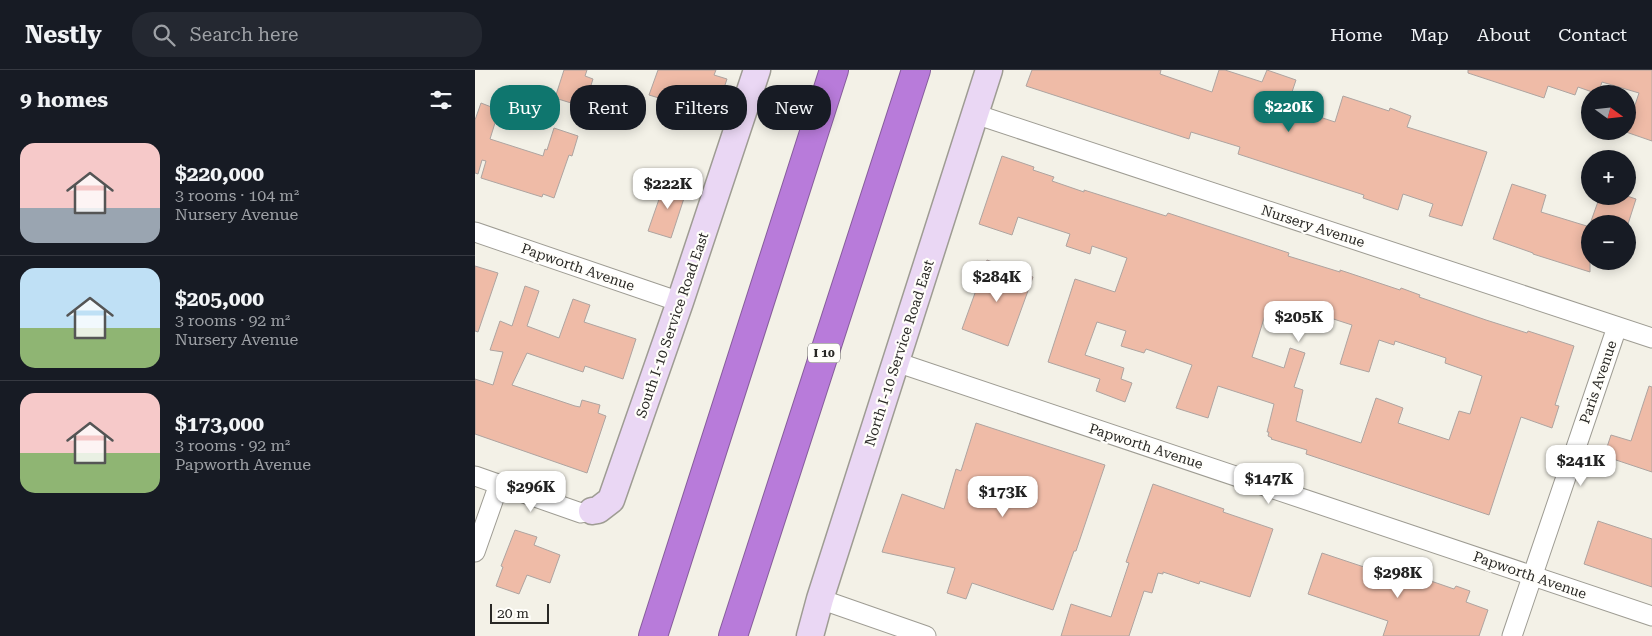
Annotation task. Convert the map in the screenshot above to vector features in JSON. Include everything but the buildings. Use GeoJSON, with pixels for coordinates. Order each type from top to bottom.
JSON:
{"type":"FeatureCollection","features":[{"type":"Feature","properties":{"kind":"highway"},"geometry":{"type":"LineString","coordinates":[[653,636],[834,70]]}},
{"type":"Feature","properties":{"kind":"highway","name":"I 10"},"geometry":{"type":"LineString","coordinates":[[733,636],[916,70]]}},
{"type":"Feature","properties":{"kind":"highway"},"geometry":{"type":"LineString","coordinates":[[645,636],[666,593]]}},
{"type":"Feature","properties":{"kind":"street","name":"South I-10 Service Road East"},"geometry":{"type":"LineString","coordinates":[[592,511],[598,510],[611,500],[680,302],[757,70]]}},
{"type":"Feature","properties":{"kind":"street","name":"North I-10 Service Road East"},"geometry":{"type":"LineString","coordinates":[[810,636],[820,599],[989,70]]}},
{"type":"Feature","properties":{"kind":"street","name":"Nursery Avenue"},"geometry":{"type":"LineString","coordinates":[[975,114],[1652,338]]}},
{"type":"Feature","properties":{"kind":"street","name":"Papworth Avenue"},"geometry":{"type":"LineString","coordinates":[[475,232],[680,302]]}},
{"type":"Feature","properties":{"kind":"street","name":"Paris Avenue"},"geometry":{"type":"LineString","coordinates":[[1512,636],[1617,327]]}},
{"type":"Feature","properties":{"kind":"street","name":"Papworth Avenue"},"geometry":{"type":"LineString","coordinates":[[896,362],[1652,616]]}},
{"type":"Feature","properties":{"kind":"street"},"geometry":{"type":"LineString","coordinates":[[475,476],[581,513],[592,511]]}},
{"type":"Feature","properties":{"kind":"street"},"geometry":{"type":"LineString","coordinates":[[475,552],[499,484]]}},
{"type":"Feature","properties":{"kind":"street"},"geometry":{"type":"LineString","coordinates":[[820,599],[926,636]]}}]}
